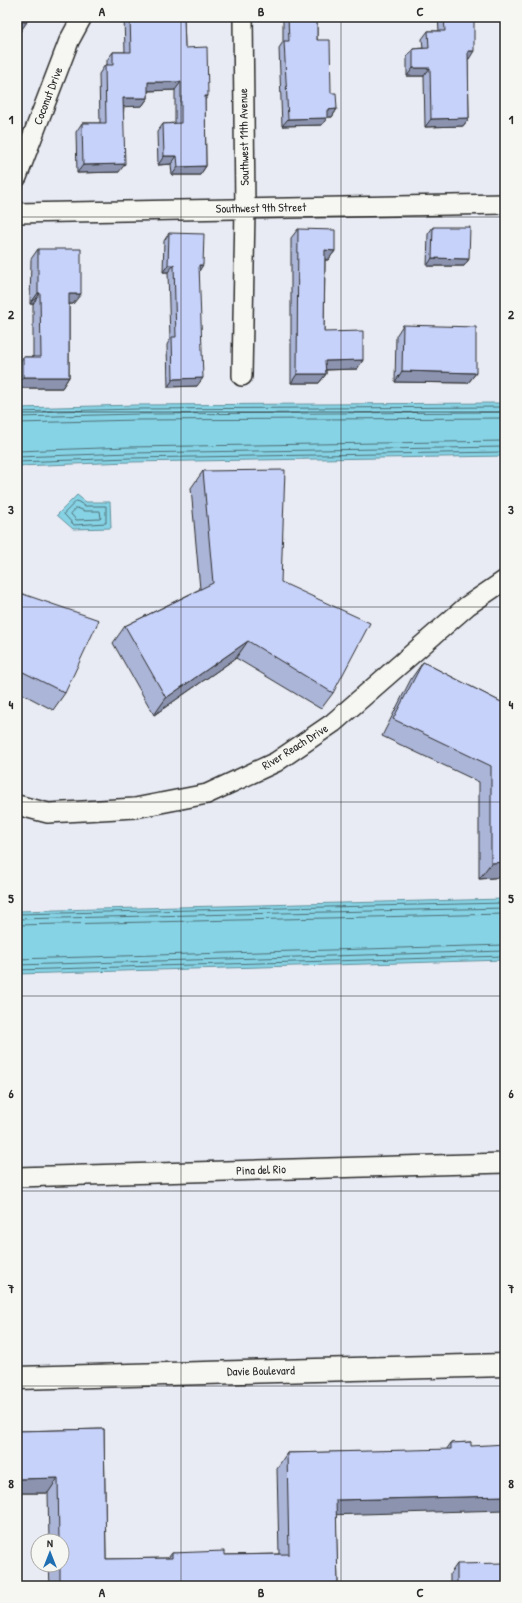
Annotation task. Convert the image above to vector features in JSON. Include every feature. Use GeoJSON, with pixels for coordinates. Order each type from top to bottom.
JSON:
{"type":"FeatureCollection","features":[{"type":"Feature","properties":{"kind":"main road","name":"Davie Boulevard"},"geometry":{"type":"LineString","coordinates":[[17,1378],[505,1365]]}},
{"type":"Feature","properties":{"kind":"street","name":"Coconut Drive"},"geometry":{"type":"LineString","coordinates":[[17,177],[70,41],[82,17]]}},
{"type":"Feature","properties":{"kind":"street","name":"Southwest 11th Avenue"},"geometry":{"type":"LineString","coordinates":[[242,376],[245,209],[243,17]]}},
{"type":"Feature","properties":{"kind":"street","name":"Southwest 9th Street"},"geometry":{"type":"LineString","coordinates":[[17,213],[505,204]]}},
{"type":"Feature","properties":{"kind":"street","name":"River Reach Drive"},"geometry":{"type":"LineString","coordinates":[[17,805],[48,813],[135,808],[207,794],[276,762],[333,723],[467,606],[505,580]]}},
{"type":"Feature","properties":{"kind":"street","name":"Pina del Rio"},"geometry":{"type":"LineString","coordinates":[[17,1177],[505,1163]]}},
{"type":"Feature","properties":{"kind":"water"},"geometry":{"type":"Polygon","coordinates":[[[505,403],[505,456],[130,462],[17,466],[17,408],[136,405],[505,403]]]}},
{"type":"Feature","properties":{"kind":"water"},"geometry":{"type":"Polygon","coordinates":[[[77,495],[86,502],[110,502],[111,528],[73,529],[57,515],[77,495]]]}},
{"type":"Feature","properties":{"kind":"water"},"geometry":{"type":"Polygon","coordinates":[[[505,899],[505,960],[17,974],[17,911],[505,899]]]}},
{"type":"Feature","properties":{"kind":"building"},"geometry":{"type":"Polygon","coordinates":[[[17,17],[27,17],[27,22],[17,21],[17,17]]]}},
{"type":"Feature","properties":{"kind":"building"},"geometry":{"type":"Polygon","coordinates":[[[130,17],[184,17],[185,48],[207,47],[208,96],[205,96],[206,166],[178,167],[177,156],[164,156],[163,124],[181,123],[181,82],[148,82],[148,98],[123,98],[125,164],[83,165],[82,123],[106,123],[105,65],[113,65],[113,52],[131,52],[130,17]]]}},
{"type":"Feature","properties":{"kind":"building"},"geometry":{"type":"Polygon","coordinates":[[[288,17],[317,17],[317,40],[330,40],[331,93],[336,93],[337,109],[327,110],[327,118],[288,119],[284,41],[289,41],[288,17]]]}},
{"type":"Feature","properties":{"kind":"building"},"geometry":{"type":"Polygon","coordinates":[[[444,17],[474,17],[474,51],[468,51],[469,118],[431,119],[430,68],[413,68],[413,49],[429,48],[428,31],[445,31],[444,17]]]}},
{"type":"Feature","properties":{"kind":"building"},"geometry":{"type":"Polygon","coordinates":[[[433,227],[470,227],[469,259],[432,258],[433,227]]]}},
{"type":"Feature","properties":{"kind":"building"},"geometry":{"type":"Polygon","coordinates":[[[298,229],[335,230],[335,251],[325,250],[324,332],[363,331],[363,360],[325,361],[326,374],[297,374],[298,229]]]}},
{"type":"Feature","properties":{"kind":"building"},"geometry":{"type":"Polygon","coordinates":[[[169,233],[204,234],[203,265],[199,265],[203,378],[173,379],[172,337],[176,337],[174,265],[168,265],[169,233]]]}},
{"type":"Feature","properties":{"kind":"building"},"geometry":{"type":"Polygon","coordinates":[[[38,249],[81,249],[81,294],[69,294],[69,377],[23,377],[23,357],[41,357],[40,293],[38,293],[38,249]]]}},
{"type":"Feature","properties":{"kind":"building"},"geometry":{"type":"Polygon","coordinates":[[[403,325],[476,327],[476,373],[402,371],[403,325]]]}},
{"type":"Feature","properties":{"kind":"building"},"geometry":{"type":"Polygon","coordinates":[[[285,470],[281,582],[370,623],[333,693],[248,641],[166,698],[125,626],[213,583],[203,471],[285,470]]]}},
{"type":"Feature","properties":{"kind":"building"},"geometry":{"type":"Polygon","coordinates":[[[17,592],[99,620],[65,693],[17,669],[17,592]]]}},
{"type":"Feature","properties":{"kind":"building"},"geometry":{"type":"Polygon","coordinates":[[[423,662],[505,704],[505,862],[491,863],[491,766],[393,719],[423,662]]]}},
{"type":"Feature","properties":{"kind":"building"},"geometry":{"type":"Polygon","coordinates":[[[104,1429],[106,1559],[172,1558],[172,1553],[224,1551],[224,1555],[289,1554],[287,1453],[451,1449],[451,1443],[471,1442],[471,1446],[505,1444],[505,1496],[336,1500],[338,1586],[60,1586],[60,1573],[70,1573],[70,1533],[59,1533],[58,1478],[17,1479],[17,1431],[104,1429]]]}},
{"type":"Feature","properties":{"kind":"building"},"geometry":{"type":"Polygon","coordinates":[[[505,1563],[505,1586],[457,1586],[457,1564],[505,1563]]]}}]}
